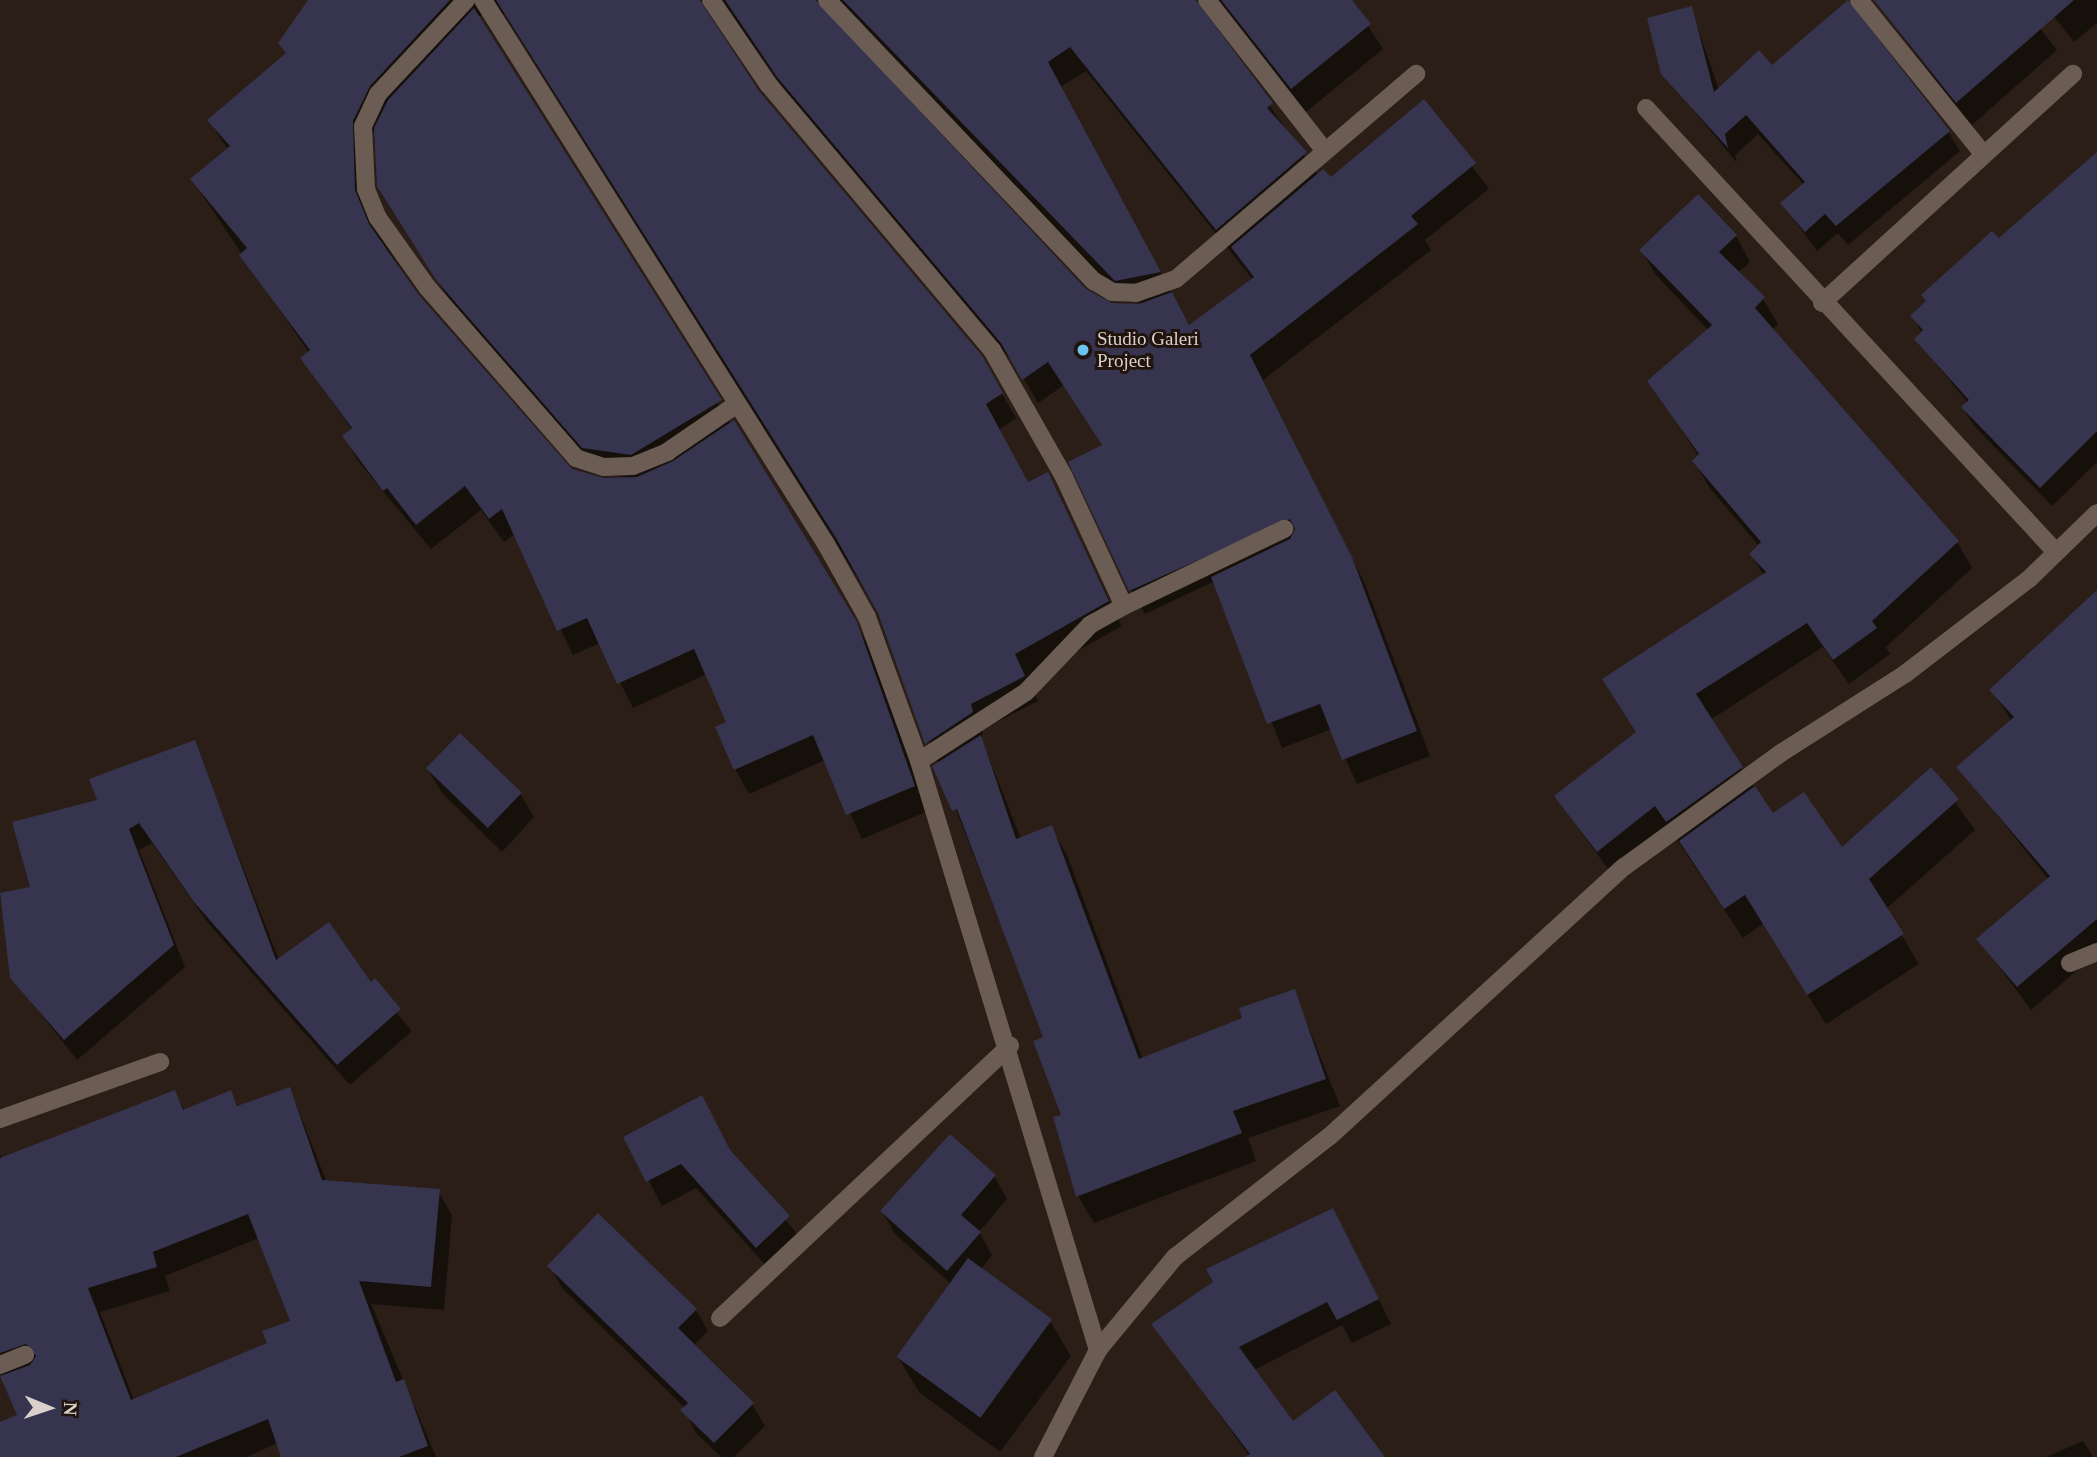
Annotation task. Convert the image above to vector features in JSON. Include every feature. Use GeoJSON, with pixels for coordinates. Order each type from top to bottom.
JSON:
{"type":"FeatureCollection","features":[{"type":"Feature","properties":{"kind":"street"},"geometry":{"type":"LineString","coordinates":[[466,0],[378,94],[363,126],[366,189],[378,218],[427,287],[576,458],[604,467],[633,466],[667,452],[737,404]]}},
{"type":"Feature","properties":{"kind":"street"},"geometry":{"type":"LineString","coordinates":[[483,0],[737,404],[867,617],[919,761],[1010,1046],[1057,1227],[1098,1350]]}},
{"type":"Feature","properties":{"kind":"street"},"geometry":{"type":"LineString","coordinates":[[711,0],[768,84],[992,350],[1064,477],[1124,606]]}},
{"type":"Feature","properties":{"kind":"street"},"geometry":{"type":"LineString","coordinates":[[827,0],[1094,281],[1112,292],[1136,293],[1176,278],[1416,74]]}},
{"type":"Feature","properties":{"kind":"street"},"geometry":{"type":"LineString","coordinates":[[1207,0],[1324,150]]}},
{"type":"Feature","properties":{"kind":"street"},"geometry":{"type":"LineString","coordinates":[[1859,0],[1983,155]]}},
{"type":"Feature","properties":{"kind":"street"},"geometry":{"type":"LineString","coordinates":[[1822,303],[2073,74]]}},
{"type":"Feature","properties":{"kind":"street"},"geometry":{"type":"LineString","coordinates":[[1646,108],[1822,303],[2055,551]]}},
{"type":"Feature","properties":{"kind":"street"},"geometry":{"type":"LineString","coordinates":[[1043,1457],[1098,1350],[1175,1256],[1330,1136],[1624,867],[1782,753],[1905,674],[2031,578],[2055,551],[2097,513]]}},
{"type":"Feature","properties":{"kind":"street"},"geometry":{"type":"LineString","coordinates":[[919,761],[1026,692],[1090,625],[1284,529]]}},
{"type":"Feature","properties":{"kind":"street"},"geometry":{"type":"LineString","coordinates":[[2070,963],[2097,952]]}},
{"type":"Feature","properties":{"kind":"street"},"geometry":{"type":"LineString","coordinates":[[720,1318],[1010,1046]]}},
{"type":"Feature","properties":{"kind":"street"},"geometry":{"type":"LineString","coordinates":[[0,1119],[160,1062]]}},
{"type":"Feature","properties":{"kind":"street"},"geometry":{"type":"LineString","coordinates":[[0,1365],[25,1355]]}},
{"type":"Feature","properties":{"kind":"building"},"geometry":{"type":"Polygon","coordinates":[[[308,0],[450,0],[370,86],[353,121],[355,190],[369,224],[418,294],[572,469],[604,478],[637,477],[673,461],[734,420],[857,622],[915,786],[846,815],[813,735],[734,770],[715,727],[726,722],[694,649],[617,684],[587,618],[557,631],[502,509],[489,519],[465,486],[416,525],[387,488],[383,491],[342,436],[352,428],[300,358],[310,350],[239,255],[247,248],[190,179],[230,146],[207,120],[286,53],[278,43],[308,0]]]}},
{"type":"Feature","properties":{"kind":"building"},"geometry":{"type":"Polygon","coordinates":[[[496,0],[700,0],[759,91],[983,357],[1003,393],[986,404],[1028,482],[1048,472],[1109,601],[1015,654],[1025,676],[971,704],[973,712],[925,744],[878,613],[836,538],[496,0]]]}},
{"type":"Feature","properties":{"kind":"building"},"geometry":{"type":"Polygon","coordinates":[[[725,0],[816,0],[1086,289],[1112,303],[1139,304],[1172,292],[1189,325],[1254,277],[1231,247],[1323,169],[1331,177],[1424,99],[1476,163],[1411,216],[1418,224],[1250,355],[1352,557],[1417,731],[1342,760],[1320,704],[1267,724],[1211,577],[1290,539],[1295,529],[1290,519],[1129,591],[1068,462],[1102,445],[1048,362],[1022,380],[1001,343],[777,77],[725,0]]]}},
{"type":"Feature","properties":{"kind":"building"},"geometry":{"type":"Polygon","coordinates":[[[843,0],[1196,0],[1273,103],[1267,108],[1307,152],[1216,230],[1070,47],[1048,62],[1161,272],[1115,281],[843,0]]]}},
{"type":"Feature","properties":{"kind":"building"},"geometry":{"type":"Polygon","coordinates":[[[1221,0],[1352,0],[1371,24],[1291,89],[1221,0]]]}},
{"type":"Feature","properties":{"kind":"building"},"geometry":{"type":"Polygon","coordinates":[[[1848,0],[1950,131],[1836,226],[1825,214],[1805,232],[1780,203],[1805,182],[1746,115],[1725,134],[1728,148],[1661,74],[1647,18],[1692,6],[1714,92],[1759,50],[1772,65],[1848,0]]]}},
{"type":"Feature","properties":{"kind":"building"},"geometry":{"type":"Polygon","coordinates":[[[1874,0],[2074,0],[1956,103],[1874,0]]]}},
{"type":"Feature","properties":{"kind":"building"},"geometry":{"type":"Polygon","coordinates":[[[474,8],[722,400],[631,455],[582,448],[436,280],[377,186],[374,128],[388,100],[474,8]]]}},
{"type":"Feature","properties":{"kind":"building"},"geometry":{"type":"Polygon","coordinates":[[[2097,152],[2097,431],[2040,488],[1961,407],[1969,400],[1914,339],[1923,330],[1910,316],[1926,301],[1921,295],[1992,231],[1999,238],[2097,152]]]}},
{"type":"Feature","properties":{"kind":"building"},"geometry":{"type":"Polygon","coordinates":[[[1698,194],[1737,235],[1719,252],[1765,297],[1755,308],[1959,541],[1872,621],[1877,628],[1833,660],[1807,623],[1696,694],[1743,767],[1666,822],[1655,806],[1597,852],[1554,796],[1636,732],[1602,679],[1766,572],[1749,554],[1761,542],[1692,461],[1699,454],[1647,381],[1712,325],[1639,250],[1698,194]]]}},
{"type":"Feature","properties":{"kind":"building"},"geometry":{"type":"Polygon","coordinates":[[[2097,590],[2097,919],[2017,987],[1976,939],[2050,876],[1956,767],[2014,717],[1989,690],[2097,590]]]}},
{"type":"Feature","properties":{"kind":"building"},"geometry":{"type":"Polygon","coordinates":[[[460,733],[522,793],[488,828],[426,768],[460,733]]]}},
{"type":"Feature","properties":{"kind":"building"},"geometry":{"type":"Polygon","coordinates":[[[981,735],[1016,839],[1052,825],[1139,1059],[1242,1018],[1239,1008],[1295,989],[1326,1079],[1233,1111],[1242,1133],[1076,1197],[1053,1117],[1061,1115],[1033,1041],[1043,1037],[957,809],[952,811],[932,766],[981,735]]]}},
{"type":"Feature","properties":{"kind":"building"},"geometry":{"type":"Polygon","coordinates":[[[195,740],[276,960],[329,922],[371,982],[375,978],[401,1009],[337,1065],[194,902],[139,823],[129,829],[174,945],[64,1040],[10,978],[0,893],[30,887],[12,822],[97,800],[89,779],[195,740]]]}},
{"type":"Feature","properties":{"kind":"building"},"geometry":{"type":"Polygon","coordinates":[[[1931,767],[1959,799],[1869,879],[1904,934],[1807,995],[1745,895],[1724,909],[1679,841],[1755,786],[1773,813],[1804,792],[1842,847],[1931,767]]]}},
{"type":"Feature","properties":{"kind":"building"},"geometry":{"type":"Polygon","coordinates":[[[290,1087],[322,1180],[440,1189],[431,1287],[359,1281],[396,1382],[404,1379],[428,1446],[399,1457],[281,1457],[268,1419],[176,1457],[0,1457],[0,1422],[17,1415],[0,1376],[30,1365],[36,1356],[26,1344],[0,1353],[0,1158],[175,1090],[183,1110],[231,1090],[237,1106],[290,1087]],[[248,1214],[153,1252],[157,1267],[88,1288],[131,1400],[267,1343],[262,1331],[290,1321],[248,1214]]]}},
{"type":"Feature","properties":{"kind":"building"},"geometry":{"type":"Polygon","coordinates":[[[702,1095],[730,1150],[790,1216],[756,1248],[681,1164],[646,1182],[623,1137],[702,1095]]]}},
{"type":"Feature","properties":{"kind":"building"},"geometry":{"type":"Polygon","coordinates":[[[950,1134],[996,1175],[961,1215],[981,1232],[947,1271],[880,1211],[950,1134]]]}},
{"type":"Feature","properties":{"kind":"building"},"geometry":{"type":"Polygon","coordinates":[[[1333,1208],[1379,1299],[1337,1320],[1327,1302],[1239,1347],[1293,1421],[1335,1390],[1385,1457],[1245,1457],[1250,1454],[1151,1324],[1213,1282],[1206,1269],[1333,1208]]]}},
{"type":"Feature","properties":{"kind":"building"},"geometry":{"type":"Polygon","coordinates":[[[598,1213],[697,1309],[678,1328],[754,1403],[714,1443],[680,1410],[688,1403],[547,1266],[598,1213]]]}},
{"type":"Feature","properties":{"kind":"building"},"geometry":{"type":"Polygon","coordinates":[[[968,1258],[1052,1319],[980,1418],[896,1357],[968,1258]]]}},
{"type":"Feature","properties":{"kind":"place","name":"Studio Galeri Project"},"geometry":{"type":"Point","coordinates":[1083,350]}}]}
